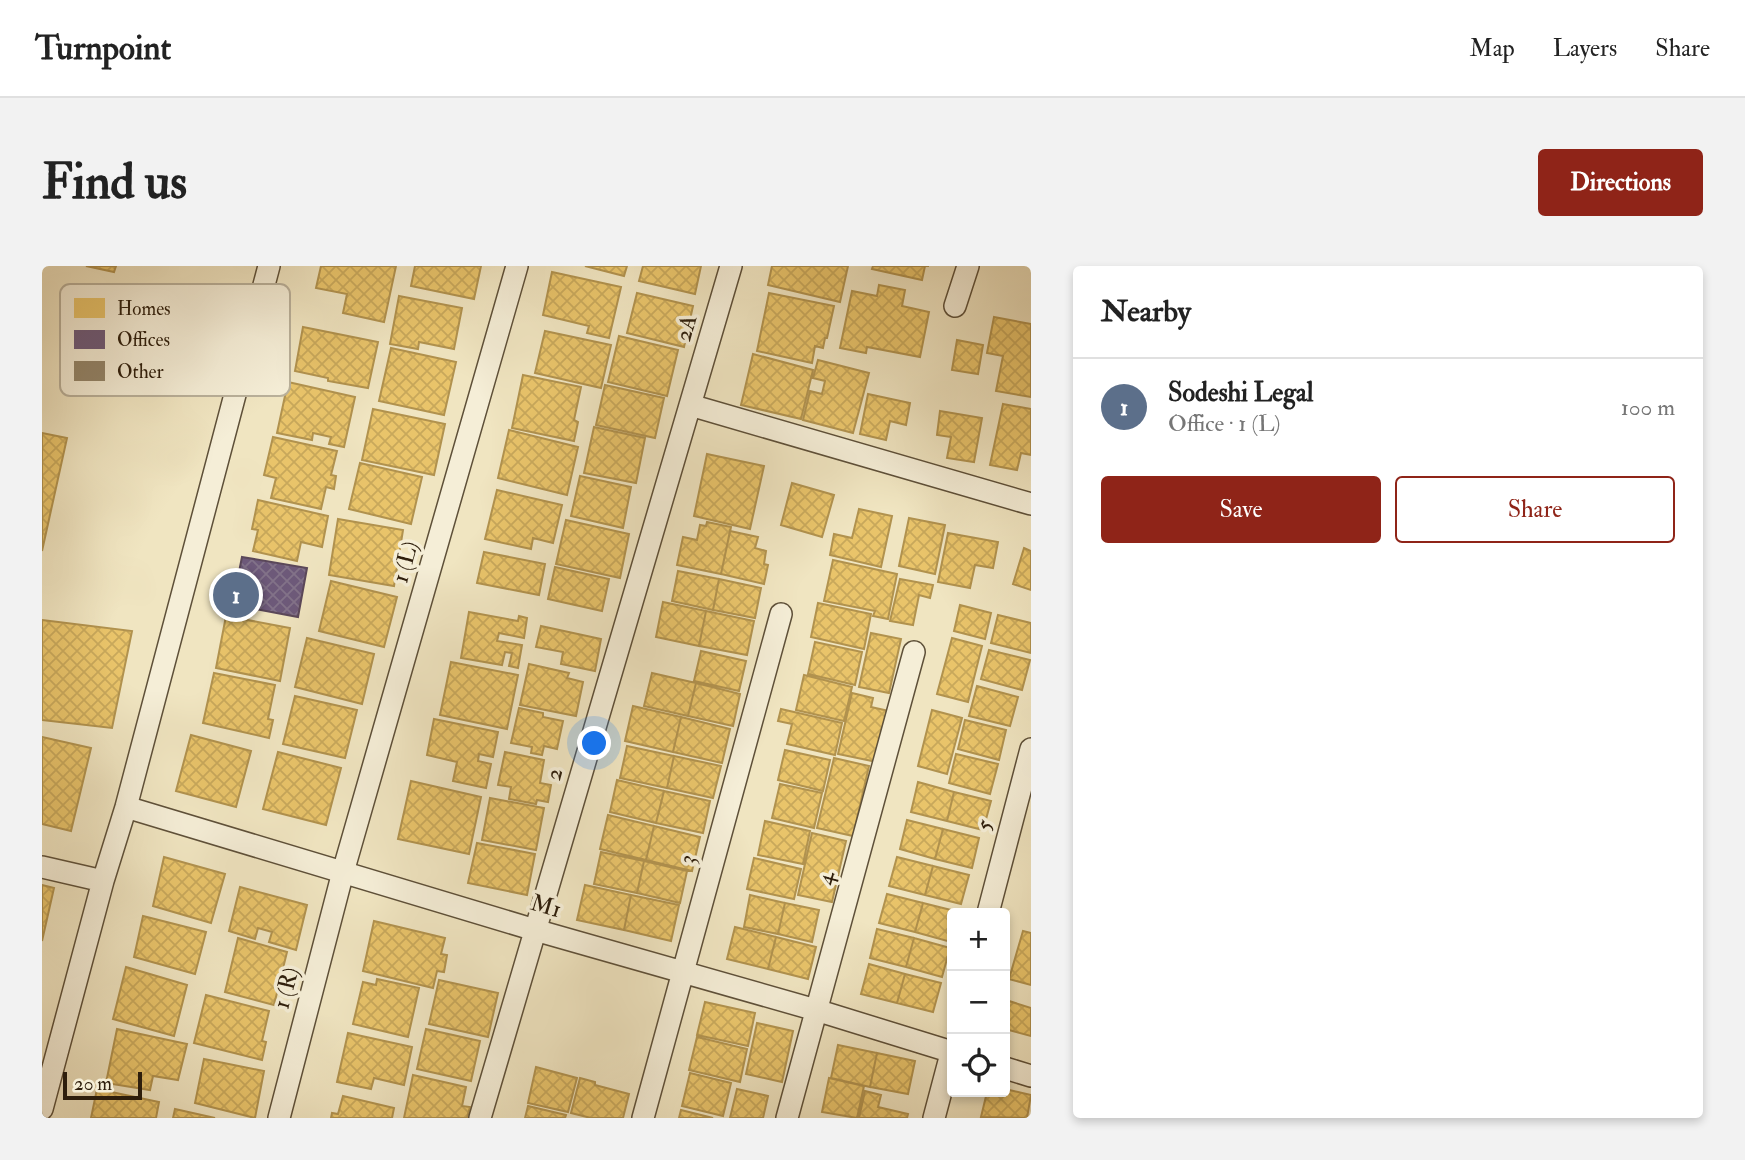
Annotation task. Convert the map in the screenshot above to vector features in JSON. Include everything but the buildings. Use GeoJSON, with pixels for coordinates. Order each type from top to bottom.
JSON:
{"type":"FeatureCollection","features":[{"type":"Feature","properties":{"kind":"street"},"geometry":{"type":"LineString","coordinates":[[264,284],[269,266]]}},
{"type":"Feature","properties":{"kind":"street","name":"1 (L)"},"geometry":{"type":"LineString","coordinates":[[343,872],[517,266]]}},
{"type":"Feature","properties":{"kind":"street","name":"2A"},"geometry":{"type":"LineString","coordinates":[[690,405],[731,266]]}},
{"type":"Feature","properties":{"kind":"street"},"geometry":{"type":"LineString","coordinates":[[955,306],[968,266]]}},
{"type":"Feature","properties":{"kind":"street"},"geometry":{"type":"LineString","coordinates":[[42,1109],[103,881],[126,807],[235,396]]}},
{"type":"Feature","properties":{"kind":"street"},"geometry":{"type":"LineString","coordinates":[[690,405],[1031,504]]}},
{"type":"Feature","properties":{"kind":"street","name":"2"},"geometry":{"type":"LineString","coordinates":[[480,1118],[690,405]]}},
{"type":"Feature","properties":{"kind":"street","name":"3"},"geometry":{"type":"LineString","coordinates":[[643,1118],[781,614]]}},
{"type":"Feature","properties":{"kind":"street","name":"4"},"geometry":{"type":"LineString","coordinates":[[787,1118],[914,652]]}},
{"type":"Feature","properties":{"kind":"street","name":"5"},"geometry":{"type":"LineString","coordinates":[[989,908],[1031,749]]}},
{"type":"Feature","properties":{"kind":"street","name":"M1"},"geometry":{"type":"LineString","coordinates":[[126,807],[535,930],[947,1049]]}},
{"type":"Feature","properties":{"kind":"street"},"geometry":{"type":"LineString","coordinates":[[42,867],[103,881]]}},
{"type":"Feature","properties":{"kind":"street","name":"1 (R)"},"geometry":{"type":"LineString","coordinates":[[279,1118],[343,872]]}},
{"type":"Feature","properties":{"kind":"street"},"geometry":{"type":"LineString","coordinates":[[934,1118],[947,1070]]}},
{"type":"Feature","properties":{"kind":"street"},"geometry":{"type":"LineString","coordinates":[[1010,1070],[1031,1076]]}},
{"type":"Feature","properties":{"kind":"place","name":"Sodeshi Legal"},"geometry":{"type":"Point","coordinates":[236,595]}}]}
